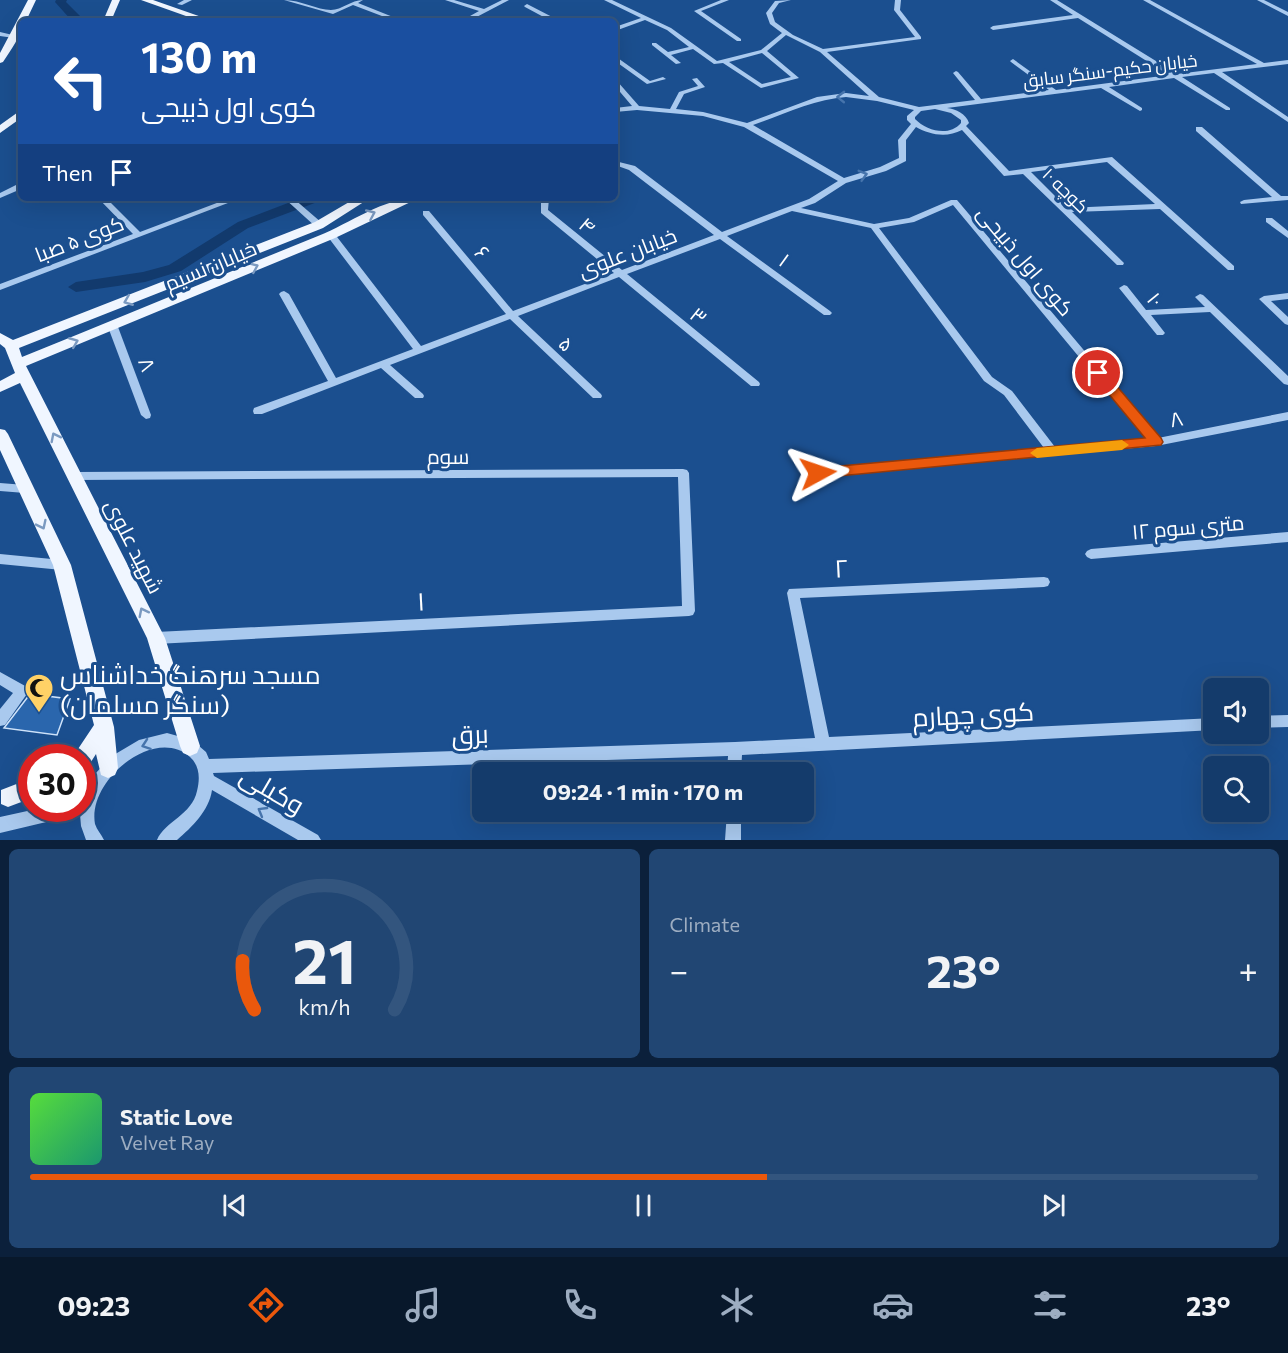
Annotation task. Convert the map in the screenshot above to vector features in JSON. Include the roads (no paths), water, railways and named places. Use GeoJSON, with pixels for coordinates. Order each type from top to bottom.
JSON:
{"type":"FeatureCollection","features":[{"type":"Feature","properties":{"kind":"main road"},"geometry":{"type":"LineString","coordinates":[[23,18],[32,0]]}},
{"type":"Feature","properties":{"kind":"main road"},"geometry":{"type":"LineString","coordinates":[[108,18],[116,0]]}},
{"type":"Feature","properties":{"kind":"main road"},"geometry":{"type":"LineString","coordinates":[[145,0],[200,18]]}},
{"type":"Feature","properties":{"kind":"main road"},"geometry":{"type":"LineString","coordinates":[[0,60],[18,28]]}},
{"type":"Feature","properties":{"kind":"main road"},"geometry":{"type":"LineString","coordinates":[[0,130],[18,115]]}},
{"type":"Feature","properties":{"kind":"main road","name":"خیابان نسیم"},"geometry":{"type":"LineString","coordinates":[[3,339],[319,225],[359,201]]}},
{"type":"Feature","properties":{"kind":"main road","name":"خیابان نسیم"},"geometry":{"type":"LineString","coordinates":[[0,387],[21,369],[113,327],[331,235],[365,216],[405,201]]}},
{"type":"Feature","properties":{"kind":"main road","name":"شهید علوی"},"geometry":{"type":"LineString","coordinates":[[3,339],[21,369],[156,638],[190,746]]}},
{"type":"Feature","properties":{"kind":"main road"},"geometry":{"type":"LineString","coordinates":[[0,434],[62,565],[104,727],[103,775]]}},
{"type":"Feature","properties":{"kind":"main road"},"geometry":{"type":"LineString","coordinates":[[92,744],[104,727]]}},
{"type":"Feature","properties":{"kind":"street"},"geometry":{"type":"LineString","coordinates":[[180,4],[189,0]]}},
{"type":"Feature","properties":{"kind":"street"},"geometry":{"type":"LineString","coordinates":[[287,0],[333,12],[360,0]]}},
{"type":"Feature","properties":{"kind":"street"},"geometry":{"type":"LineString","coordinates":[[448,0],[484,11]]}},
{"type":"Feature","properties":{"kind":"street"},"geometry":{"type":"LineString","coordinates":[[470,18],[506,0]]}},
{"type":"Feature","properties":{"kind":"street"},"geometry":{"type":"LineString","coordinates":[[607,0],[669,28],[717,63],[763,51],[785,33]]}},
{"type":"Feature","properties":{"kind":"street"},"geometry":{"type":"LineString","coordinates":[[726,0],[698,10],[739,40]]}},
{"type":"Feature","properties":{"kind":"street"},"geometry":{"type":"LineString","coordinates":[[788,0],[777,2],[769,13],[772,24],[822,51],[877,99]]}},
{"type":"Feature","properties":{"kind":"street"},"geometry":{"type":"LineString","coordinates":[[822,51],[919,38],[897,10],[898,0]]}},
{"type":"Feature","properties":{"kind":"street"},"geometry":{"type":"LineString","coordinates":[[1053,0],[1228,110]]}},
{"type":"Feature","properties":{"kind":"street"},"geometry":{"type":"LineString","coordinates":[[1146,0],[1264,65]]}},
{"type":"Feature","properties":{"kind":"street"},"geometry":{"type":"LineString","coordinates":[[1260,0],[1288,14]]}},
{"type":"Feature","properties":{"kind":"street"},"geometry":{"type":"LineString","coordinates":[[352,3],[392,18]]}},
{"type":"Feature","properties":{"kind":"street"},"geometry":{"type":"LineString","coordinates":[[527,6],[550,18]]}},
{"type":"Feature","properties":{"kind":"street"},"geometry":{"type":"LineString","coordinates":[[993,28],[1078,16]]}},
{"type":"Feature","properties":{"kind":"street"},"geometry":{"type":"LineString","coordinates":[[618,28],[646,18]]}},
{"type":"Feature","properties":{"kind":"street"},"geometry":{"type":"LineString","coordinates":[[0,34],[14,36]]}},
{"type":"Feature","properties":{"kind":"street"},"geometry":{"type":"LineString","coordinates":[[654,44],[678,63]]}},
{"type":"Feature","properties":{"kind":"street"},"geometry":{"type":"LineString","coordinates":[[666,54],[695,47]]}},
{"type":"Feature","properties":{"kind":"street"},"geometry":{"type":"LineString","coordinates":[[724,61],[761,86],[796,78],[763,51]]}},
{"type":"Feature","properties":{"kind":"street"},"geometry":{"type":"LineString","coordinates":[[618,60],[649,83],[663,80]]}},
{"type":"Feature","properties":{"kind":"street"},"geometry":{"type":"LineString","coordinates":[[1013,61],[1054,92]]}},
{"type":"Feature","properties":{"kind":"street","name":"خیابان حکیم-سنگر سابق"},"geometry":{"type":"LineString","coordinates":[[919,109],[1288,62]]}},
{"type":"Feature","properties":{"kind":"street"},"geometry":{"type":"LineString","coordinates":[[1215,71],[1288,120]]}},
{"type":"Feature","properties":{"kind":"street"},"geometry":{"type":"LineString","coordinates":[[956,73],[980,102]]}},
{"type":"Feature","properties":{"kind":"street"},"geometry":{"type":"LineString","coordinates":[[672,111],[681,93],[702,87],[695,79]]}},
{"type":"Feature","properties":{"kind":"street"},"geometry":{"type":"LineString","coordinates":[[618,86],[637,108]]}},
{"type":"Feature","properties":{"kind":"street"},"geometry":{"type":"LineString","coordinates":[[1103,86],[1140,109]]}},
{"type":"Feature","properties":{"kind":"street"},"geometry":{"type":"LineString","coordinates":[[747,124],[819,98],[843,96],[877,99],[919,109]]}},
{"type":"Feature","properties":{"kind":"street"},"geometry":{"type":"LineString","coordinates":[[618,110],[637,108],[703,114],[747,124],[843,181]]}},
{"type":"Feature","properties":{"kind":"street"},"geometry":{"type":"LineString","coordinates":[[919,109],[911,116],[915,124],[928,130],[945,133],[963,127],[965,123],[960,115],[935,108]]}},
{"type":"Feature","properties":{"kind":"street","name":"خیابان علوی"},"geometry":{"type":"LineString","coordinates":[[258,411],[792,209],[812,201],[843,181],[883,170],[903,159],[902,140],[915,124]]}},
{"type":"Feature","properties":{"kind":"street","name":"کوچه ۱۰"},"geometry":{"type":"LineString","coordinates":[[963,127],[1006,174],[1025,171],[1120,263]]}},
{"type":"Feature","properties":{"kind":"street"},"geometry":{"type":"LineString","coordinates":[[1199,129],[1279,199]]}},
{"type":"Feature","properties":{"kind":"street"},"geometry":{"type":"LineString","coordinates":[[1025,171],[1109,159],[1231,268]]}},
{"type":"Feature","properties":{"kind":"street"},"geometry":{"type":"LineString","coordinates":[[618,164],[632,168],[721,236]]}},
{"type":"Feature","properties":{"kind":"street"},"geometry":{"type":"LineString","coordinates":[[0,196],[18,187]]}},
{"type":"Feature","properties":{"kind":"street"},"geometry":{"type":"LineString","coordinates":[[1244,202],[1288,198]]}},
{"type":"Feature","properties":{"kind":"street"},"geometry":{"type":"LineString","coordinates":[[105,201],[138,235]]}},
{"type":"Feature","properties":{"kind":"street","name":"کوی ۵ صبا"},"geometry":{"type":"LineString","coordinates":[[0,287],[229,201]]}},
{"type":"Feature","properties":{"kind":"street"},"geometry":{"type":"LineString","coordinates":[[291,201],[319,225]]}},
{"type":"Feature","properties":{"kind":"street","name":"۴"},"geometry":{"type":"LineString","coordinates":[[545,201],[544,211],[619,274]]}},
{"type":"Feature","properties":{"kind":"street","name":"کوی اول ذبیحی"},"geometry":{"type":"LineString","coordinates":[[792,209],[874,226],[911,220],[954,202],[1156,442]]}},
{"type":"Feature","properties":{"kind":"street"},"geometry":{"type":"LineString","coordinates":[[1066,210],[1162,206]]}},
{"type":"Feature","properties":{"kind":"street","name":"۶"},"geometry":{"type":"LineString","coordinates":[[426,213],[512,315]]}},
{"type":"Feature","properties":{"kind":"street"},"geometry":{"type":"LineString","coordinates":[[1269,220],[1288,235]]}},
{"type":"Feature","properties":{"kind":"street"},"geometry":{"type":"LineString","coordinates":[[874,226],[988,379],[1008,393],[1052,451]]}},
{"type":"Feature","properties":{"kind":"street"},"geometry":{"type":"LineString","coordinates":[[331,235],[419,350]]}},
{"type":"Feature","properties":{"kind":"street","name":"۱"},"geometry":{"type":"LineString","coordinates":[[721,236],[827,313]]}},
{"type":"Feature","properties":{"kind":"street","name":"۳"},"geometry":{"type":"LineString","coordinates":[[619,274],[755,384]]}},
{"type":"Feature","properties":{"kind":"street","name":"۱۰"},"geometry":{"type":"LineString","coordinates":[[1124,288],[1160,333]]}},
{"type":"Feature","properties":{"kind":"street"},"geometry":{"type":"LineString","coordinates":[[284,294],[334,382]]}},
{"type":"Feature","properties":{"kind":"street"},"geometry":{"type":"LineString","coordinates":[[1288,296],[1264,299],[1288,322]]}},
{"type":"Feature","properties":{"kind":"street"},"geometry":{"type":"LineString","coordinates":[[1200,297],[1288,382]]}},
{"type":"Feature","properties":{"kind":"street"},"geometry":{"type":"LineString","coordinates":[[1144,313],[1212,309]]}},
{"type":"Feature","properties":{"kind":"street","name":"۵"},"geometry":{"type":"LineString","coordinates":[[512,315],[597,396]]}},
{"type":"Feature","properties":{"kind":"street","name":"۸"},"geometry":{"type":"LineString","coordinates":[[113,327],[146,414]]}},
{"type":"Feature","properties":{"kind":"street"},"geometry":{"type":"LineString","coordinates":[[383,363],[419,396]]}},
{"type":"Feature","properties":{"kind":"street","name":"۸"},"geometry":{"type":"LineString","coordinates":[[818,473],[1156,442],[1288,416]]}},
{"type":"Feature","properties":{"kind":"street","name":"سوم"},"geometry":{"type":"LineString","coordinates":[[75,476],[683,473],[689,611]]}},
{"type":"Feature","properties":{"kind":"street"},"geometry":{"type":"LineString","coordinates":[[0,487],[25,489]]}},
{"type":"Feature","properties":{"kind":"street","name":"۱۲ متری سوم"},"geometry":{"type":"LineString","coordinates":[[1091,554],[1288,537]]}},
{"type":"Feature","properties":{"kind":"street"},"geometry":{"type":"LineString","coordinates":[[0,560],[62,565]]}},
{"type":"Feature","properties":{"kind":"street","name":"۲"},"geometry":{"type":"LineString","coordinates":[[823,745],[793,593],[1044,582]]}},
{"type":"Feature","properties":{"kind":"street","name":"۱"},"geometry":{"type":"LineString","coordinates":[[156,638],[689,611]]}},
{"type":"Feature","properties":{"kind":"street"},"geometry":{"type":"LineString","coordinates":[[0,678],[22,691],[0,720]]}},
{"type":"Feature","properties":{"kind":"street"},"geometry":{"type":"LineString","coordinates":[[1269,721],[1288,720]]}},
{"type":"Feature","properties":{"kind":"street","name":"کوی چهارم"},"geometry":{"type":"LineString","coordinates":[[735,749],[1203,725]]}},
{"type":"Feature","properties":{"kind":"street"},"geometry":{"type":"LineString","coordinates":[[96,786],[103,775],[124,755],[141,746],[159,741],[176,741],[190,746]]}},
{"type":"Feature","properties":{"kind":"street","name":"وکیلی"},"geometry":{"type":"LineString","coordinates":[[190,746],[200,754],[207,773],[313,840]]}},
{"type":"Feature","properties":{"kind":"street"},"geometry":{"type":"LineString","coordinates":[[734,762],[735,749]]}},
{"type":"Feature","properties":{"kind":"street","name":"برق"},"geometry":{"type":"LineString","coordinates":[[207,773],[735,749]]}},
{"type":"Feature","properties":{"kind":"street"},"geometry":{"type":"LineString","coordinates":[[165,840],[178,832],[194,816],[204,798],[207,773]]}},
{"type":"Feature","properties":{"kind":"street"},"geometry":{"type":"LineString","coordinates":[[96,778],[103,775]]}},
{"type":"Feature","properties":{"kind":"street"},"geometry":{"type":"LineString","coordinates":[[0,825],[18,821]]}},
{"type":"Feature","properties":{"kind":"street"},"geometry":{"type":"LineString","coordinates":[[87,822],[96,840]]}},
{"type":"Feature","properties":{"kind":"street"},"geometry":{"type":"LineString","coordinates":[[733,840],[734,822]]}},
{"type":"Feature","properties":{"kind":"waterway"},"geometry":{"type":"LineString","coordinates":[[62,0],[60,2],[75,18]]}},
{"type":"Feature","properties":{"kind":"waterway"},"geometry":{"type":"LineString","coordinates":[[76,287],[145,277],[175,268],[243,225],[307,201]]}},
{"type":"Feature","properties":{"kind":"place","name":"مسجد سرهنگ خداشناس (سنگر مسلمان)"},"geometry":{"type":"Point","coordinates":[39,714]}}]}
